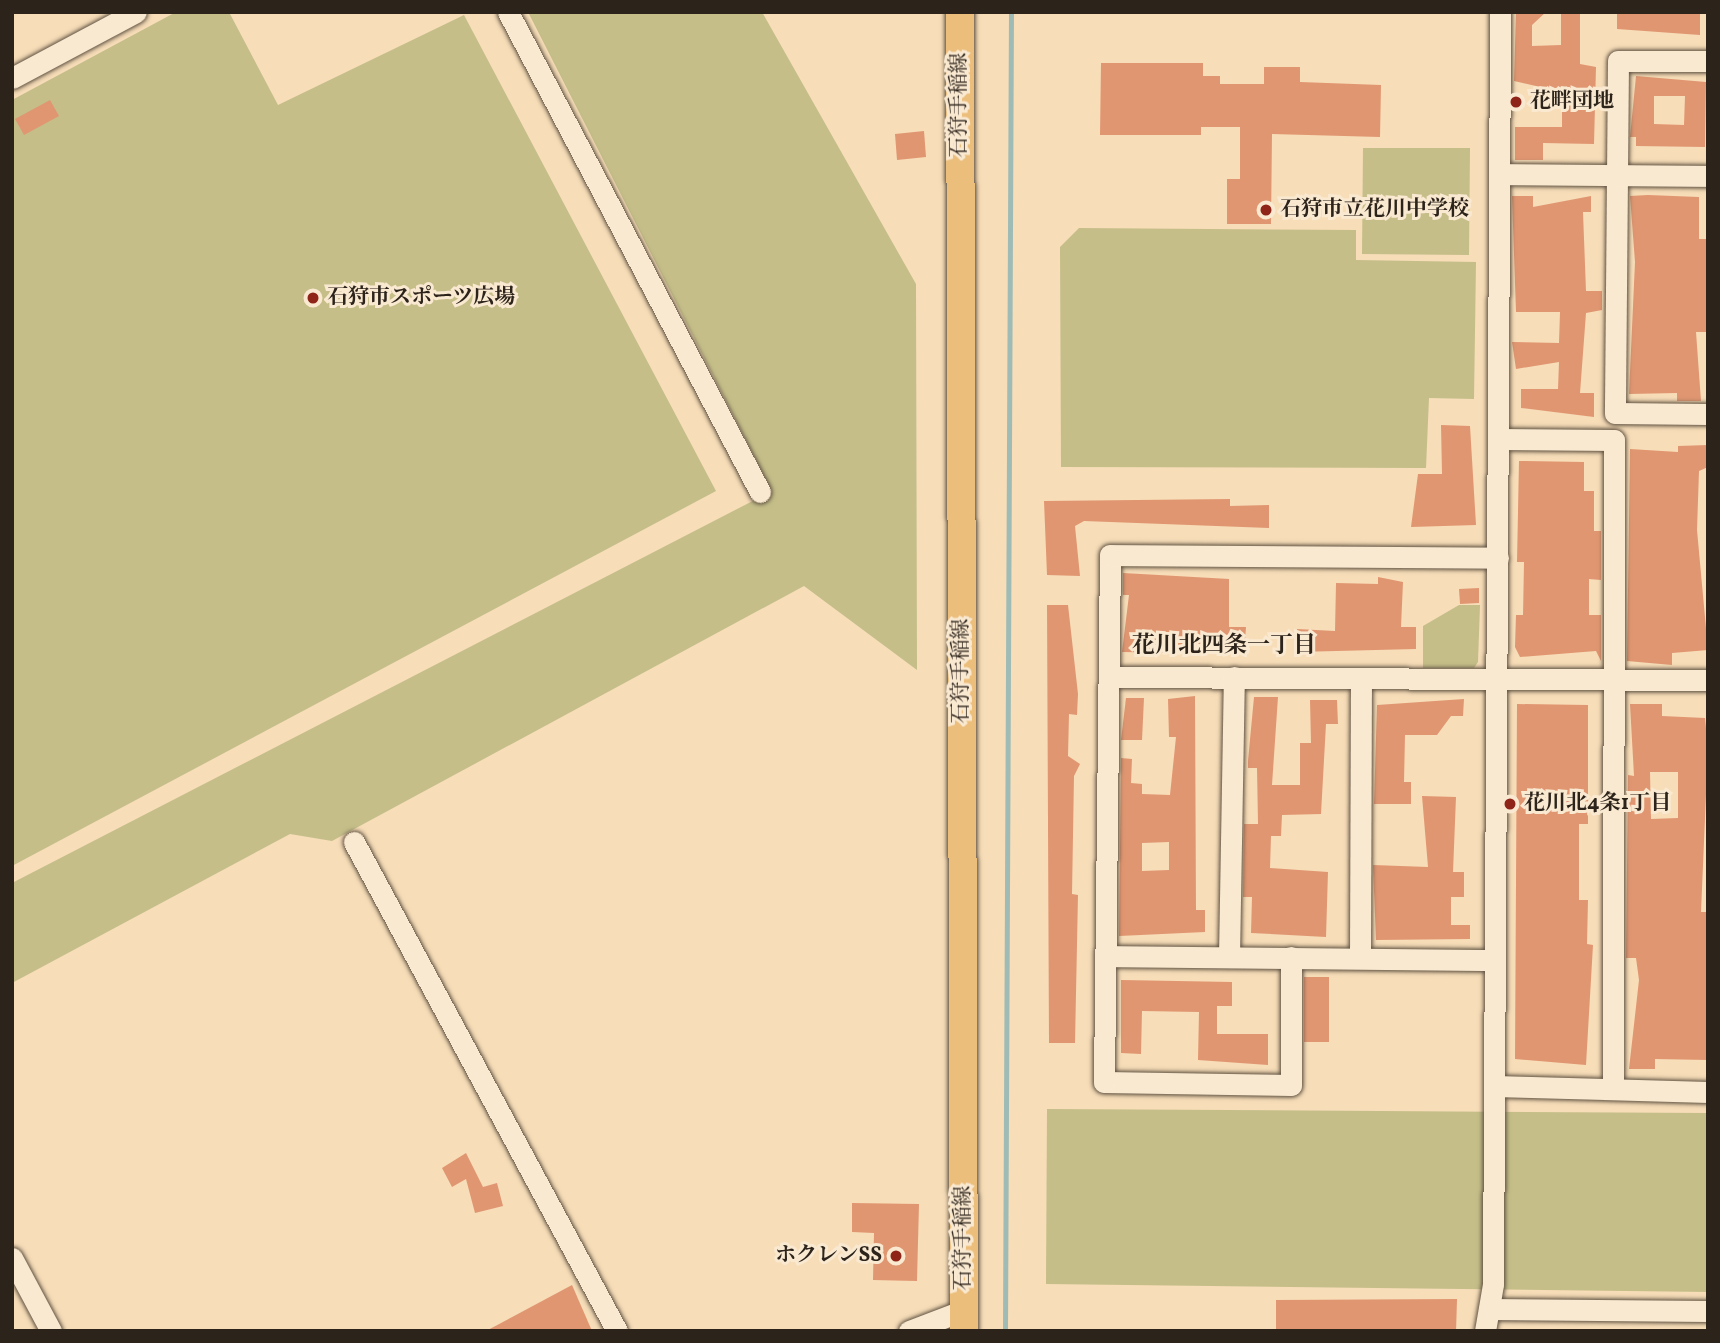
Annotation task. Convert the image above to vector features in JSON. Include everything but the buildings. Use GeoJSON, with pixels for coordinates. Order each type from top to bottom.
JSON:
{"type":"FeatureCollection","features":[{"type":"Feature","properties":{"kind":"main road","name":"石狩手稲線"},"geometry":{"type":"LineString","coordinates":[[960,12],[964,1320]]}},
{"type":"Feature","properties":{"kind":"street"},"geometry":{"type":"LineString","coordinates":[[12,78],[136,12]]}},
{"type":"Feature","properties":{"kind":"street"},"geometry":{"type":"LineString","coordinates":[[508,12],[760,492]]}},
{"type":"Feature","properties":{"kind":"street"},"geometry":{"type":"LineString","coordinates":[[1485,1331],[1489,1309],[1494,1086],[1500,12]]}},
{"type":"Feature","properties":{"kind":"street"},"geometry":{"type":"LineString","coordinates":[[1708,61],[1618,61],[1615,175],[1615,413],[1708,414]]}},
{"type":"Feature","properties":{"kind":"street"},"geometry":{"type":"LineString","coordinates":[[1499,174],[1708,176]]}},
{"type":"Feature","properties":{"kind":"street"},"geometry":{"type":"LineString","coordinates":[[1498,439],[1614,440],[1613,1089]]}},
{"type":"Feature","properties":{"kind":"street"},"geometry":{"type":"LineString","coordinates":[[1292,957],[1291,1085],[1104,1082],[1111,677],[1110,555],[1497,558]]}},
{"type":"Feature","properties":{"kind":"street"},"geometry":{"type":"LineString","coordinates":[[1111,677],[1708,680]]}},
{"type":"Feature","properties":{"kind":"street"},"geometry":{"type":"LineString","coordinates":[[1229,957],[1234,677]]}},
{"type":"Feature","properties":{"kind":"street"},"geometry":{"type":"LineString","coordinates":[[1360,958],[1361,678]]}},
{"type":"Feature","properties":{"kind":"street"},"geometry":{"type":"LineString","coordinates":[[354,842],[617,1331]]}},
{"type":"Feature","properties":{"kind":"street"},"geometry":{"type":"LineString","coordinates":[[1106,956],[1495,960]]}},
{"type":"Feature","properties":{"kind":"street"},"geometry":{"type":"LineString","coordinates":[[1494,1086],[1708,1092]]}},
{"type":"Feature","properties":{"kind":"street"},"geometry":{"type":"LineString","coordinates":[[12,1258],[51,1331]]}},
{"type":"Feature","properties":{"kind":"street"},"geometry":{"type":"LineString","coordinates":[[1489,1309],[1704,1318]]}},
{"type":"Feature","properties":{"kind":"street"},"geometry":{"type":"LineString","coordinates":[[909,1331],[964,1320]]}},
{"type":"Feature","properties":{"kind":"shaded area","name":"石狩市スポーツ広場"},"geometry":{"type":"Polygon","coordinates":[[[176,12],[229,12],[278,105],[464,15],[716,491],[12,866],[12,100],[176,12]]]}},
{"type":"Feature","properties":{"kind":"shaded area"},"geometry":{"type":"Polygon","coordinates":[[[528,12],[762,12],[916,284],[917,670],[804,586],[332,841],[290,834],[12,983],[12,883],[772,491],[528,12]]]}},
{"type":"Feature","properties":{"kind":"shaded area"},"geometry":{"type":"Polygon","coordinates":[[[1363,148],[1470,148],[1469,255],[1362,254],[1363,148]]]}},
{"type":"Feature","properties":{"kind":"shaded area"},"geometry":{"type":"Polygon","coordinates":[[[1079,228],[1356,230],[1356,260],[1476,262],[1474,399],[1429,398],[1426,468],[1061,467],[1060,247],[1079,228]]]}},
{"type":"Feature","properties":{"kind":"shaded area"},"geometry":{"type":"Polygon","coordinates":[[[1459,605],[1480,605],[1478,662],[1474,668],[1423,668],[1423,626],[1459,605]]]}},
{"type":"Feature","properties":{"kind":"shaded area"},"geometry":{"type":"Polygon","coordinates":[[[1047,1109],[1708,1113],[1708,1292],[1046,1284],[1047,1109]]]}},
{"type":"Feature","properties":{"kind":"waterway"},"geometry":{"type":"LineString","coordinates":[[1005,1331],[1011,12]]}},
{"type":"Feature","properties":{"kind":"place","name":"花畔団地"},"geometry":{"type":"Point","coordinates":[1516,102]}},
{"type":"Feature","properties":{"kind":"place","name":"石狩市立花川中学校"},"geometry":{"type":"Point","coordinates":[1266,210]}},
{"type":"Feature","properties":{"kind":"place","name":"石狩市スポーツ広場"},"geometry":{"type":"Point","coordinates":[313,298]}},
{"type":"Feature","properties":{"kind":"place","name":"花川北4条1丁目"},"geometry":{"type":"Point","coordinates":[1510,804]}},
{"type":"Feature","properties":{"kind":"place","name":"ホクレンSS"},"geometry":{"type":"Point","coordinates":[896,1256]}},
{"type":"Feature","properties":{"kind":"district","name":"花川北四条一丁目"},"geometry":{"type":"Point","coordinates":[1224,646]}}]}
